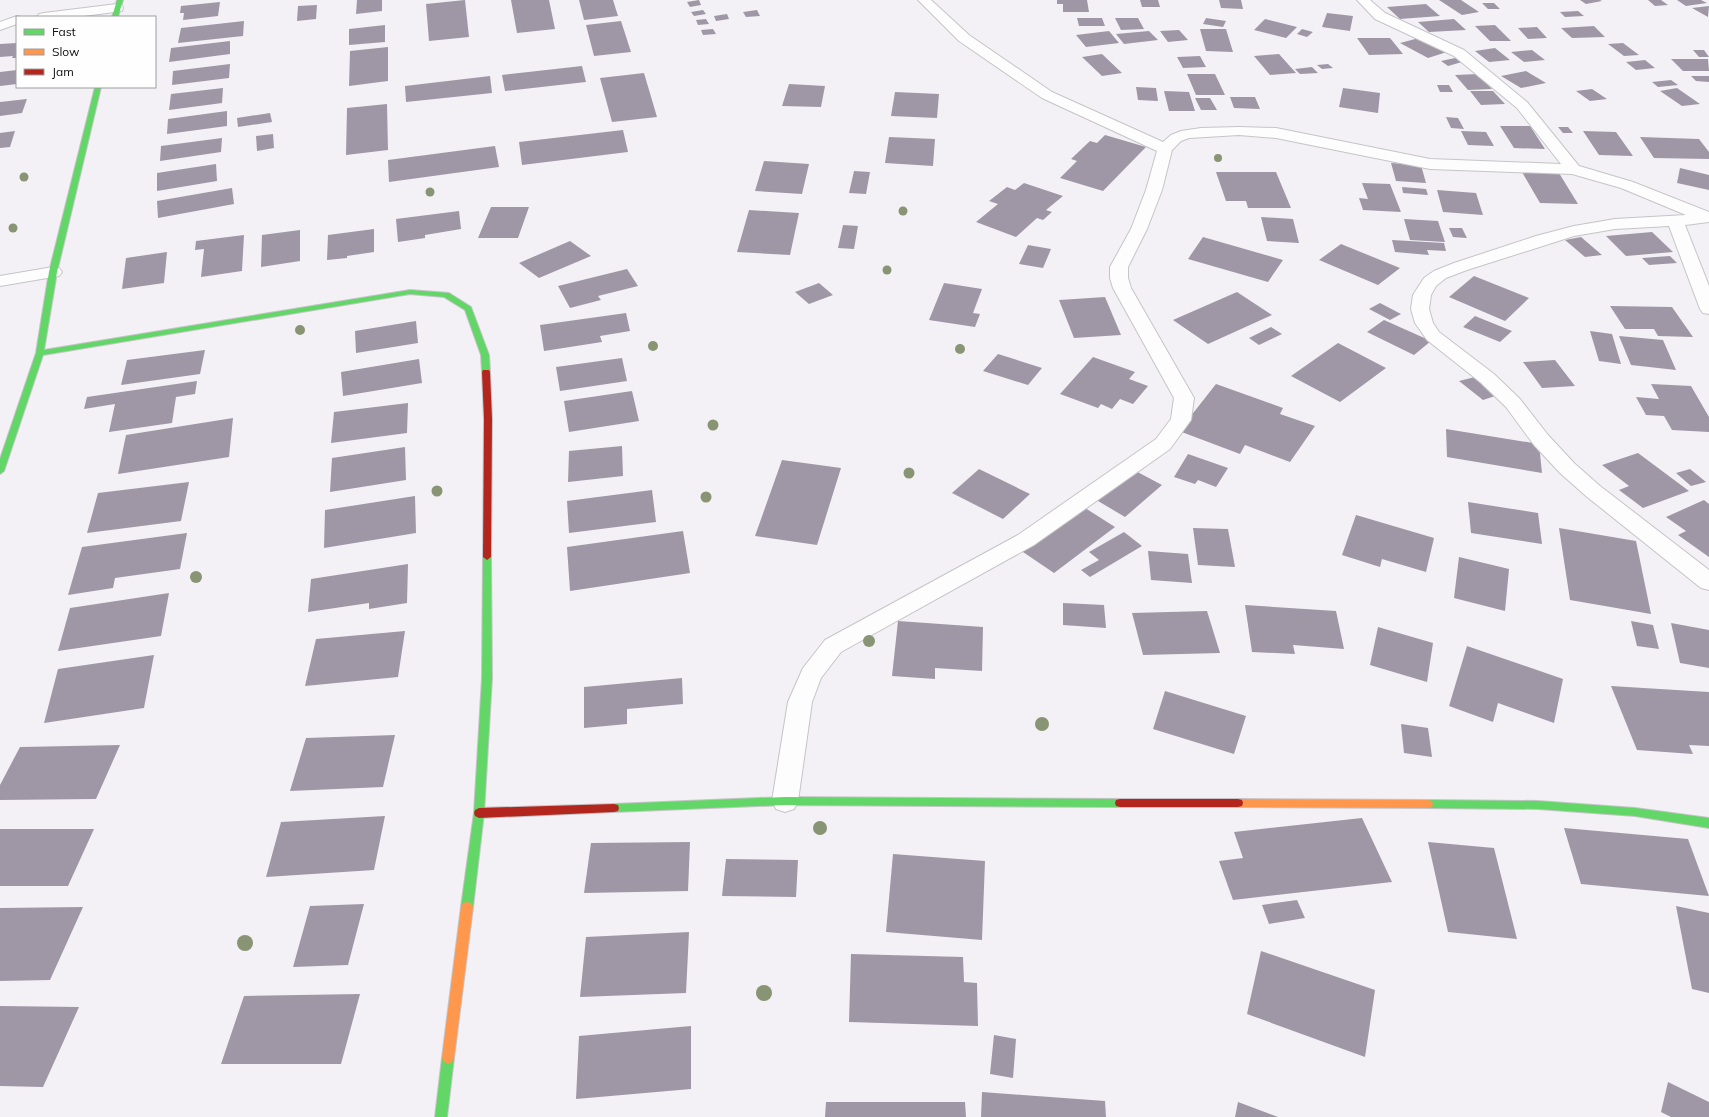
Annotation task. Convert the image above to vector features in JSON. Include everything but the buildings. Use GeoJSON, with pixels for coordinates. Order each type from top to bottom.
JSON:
{"type":"FeatureCollection","features":[{"type":"Feature","properties":{"kind":"street"},"geometry":{"type":"LineString","coordinates":[[924,0],[964,38],[1047,96],[1165,149]]}},
{"type":"Feature","properties":{"kind":"street"},"geometry":{"type":"LineString","coordinates":[[1363,0],[1380,16],[1459,53],[1522,105],[1572,169]]}},
{"type":"Feature","properties":{"kind":"street"},"geometry":{"type":"LineString","coordinates":[[52,16],[117,8]]}},
{"type":"Feature","properties":{"kind":"street"},"geometry":{"type":"LineString","coordinates":[[0,22],[16,20]]}},
{"type":"Feature","properties":{"kind":"street"},"geometry":{"type":"LineString","coordinates":[[0,26],[16,20]]}},
{"type":"Feature","properties":{"kind":"street"},"geometry":{"type":"LineString","coordinates":[[0,471],[40,353],[53,272],[98,88]]}},
{"type":"Feature","properties":{"kind":"street"},"geometry":{"type":"LineString","coordinates":[[785,801],[800,702],[811,674],[833,646],[1026,540],[1163,444],[1180,420],[1184,398],[1122,288],[1119,267],[1139,228],[1154,190],[1165,149],[1176,138],[1186,134],[1208,132],[1269,132],[1296,136],[1430,164],[1572,169],[1627,185],[1707,217]]}},
{"type":"Feature","properties":{"kind":"street"},"geometry":{"type":"LineString","coordinates":[[1707,217],[1675,221],[1606,225],[1579,229],[1543,238],[1451,270],[1431,282],[1422,295],[1421,320],[1426,329],[1433,336],[1487,378],[1513,402],[1541,440],[1567,468],[1593,491],[1709,582]]}},
{"type":"Feature","properties":{"kind":"street"},"geometry":{"type":"LineString","coordinates":[[1675,221],[1709,309]]}},
{"type":"Feature","properties":{"kind":"street"},"geometry":{"type":"LineString","coordinates":[[0,281],[53,272]]}},
{"type":"Feature","properties":{"kind":"street"},"geometry":{"type":"LineString","coordinates":[[40,353],[410,292],[446,296],[468,309],[485,355],[488,418],[487,678],[479,813],[441,1117]]}},
{"type":"Feature","properties":{"kind":"street"},"geometry":{"type":"LineString","coordinates":[[479,813],[785,801],[1538,805],[1635,812],[1709,823]]}},
{"type":"Feature","properties":{"kind":"traffic: fast"},"geometry":{"type":"LineString","coordinates":[[115,16],[120,0]]}},
{"type":"Feature","properties":{"kind":"traffic: fast"},"geometry":{"type":"LineString","coordinates":[[0,471],[40,353],[53,272],[98,88]]}},
{"type":"Feature","properties":{"kind":"traffic: fast"},"geometry":{"type":"LineString","coordinates":[[40,353],[410,292],[446,295],[468,309],[485,355],[486,372]]}},
{"type":"Feature","properties":{"kind":"traffic: fast"},"geometry":{"type":"LineString","coordinates":[[467,907],[479,813],[487,678],[487,557]]}},
{"type":"Feature","properties":{"kind":"traffic: fast"},"geometry":{"type":"LineString","coordinates":[[614,808],[785,801],[1120,803]]}},
{"type":"Feature","properties":{"kind":"traffic: fast"},"geometry":{"type":"LineString","coordinates":[[1428,804],[1538,805],[1635,812],[1709,823]]}},
{"type":"Feature","properties":{"kind":"traffic: fast"},"geometry":{"type":"LineString","coordinates":[[441,1117],[448,1058]]}},
{"type":"Feature","properties":{"kind":"traffic: slow"},"geometry":{"type":"LineString","coordinates":[[1238,803],[1428,804]]}},
{"type":"Feature","properties":{"kind":"traffic: slow"},"geometry":{"type":"LineString","coordinates":[[448,1058],[467,907]]}},
{"type":"Feature","properties":{"kind":"traffic: jam"},"geometry":{"type":"LineString","coordinates":[[486,372],[488,419],[487,557]]}},
{"type":"Feature","properties":{"kind":"traffic: jam"},"geometry":{"type":"LineString","coordinates":[[1120,803],[1238,803]]}},
{"type":"Feature","properties":{"kind":"traffic: jam"},"geometry":{"type":"LineString","coordinates":[[479,813],[614,808]]}}]}
